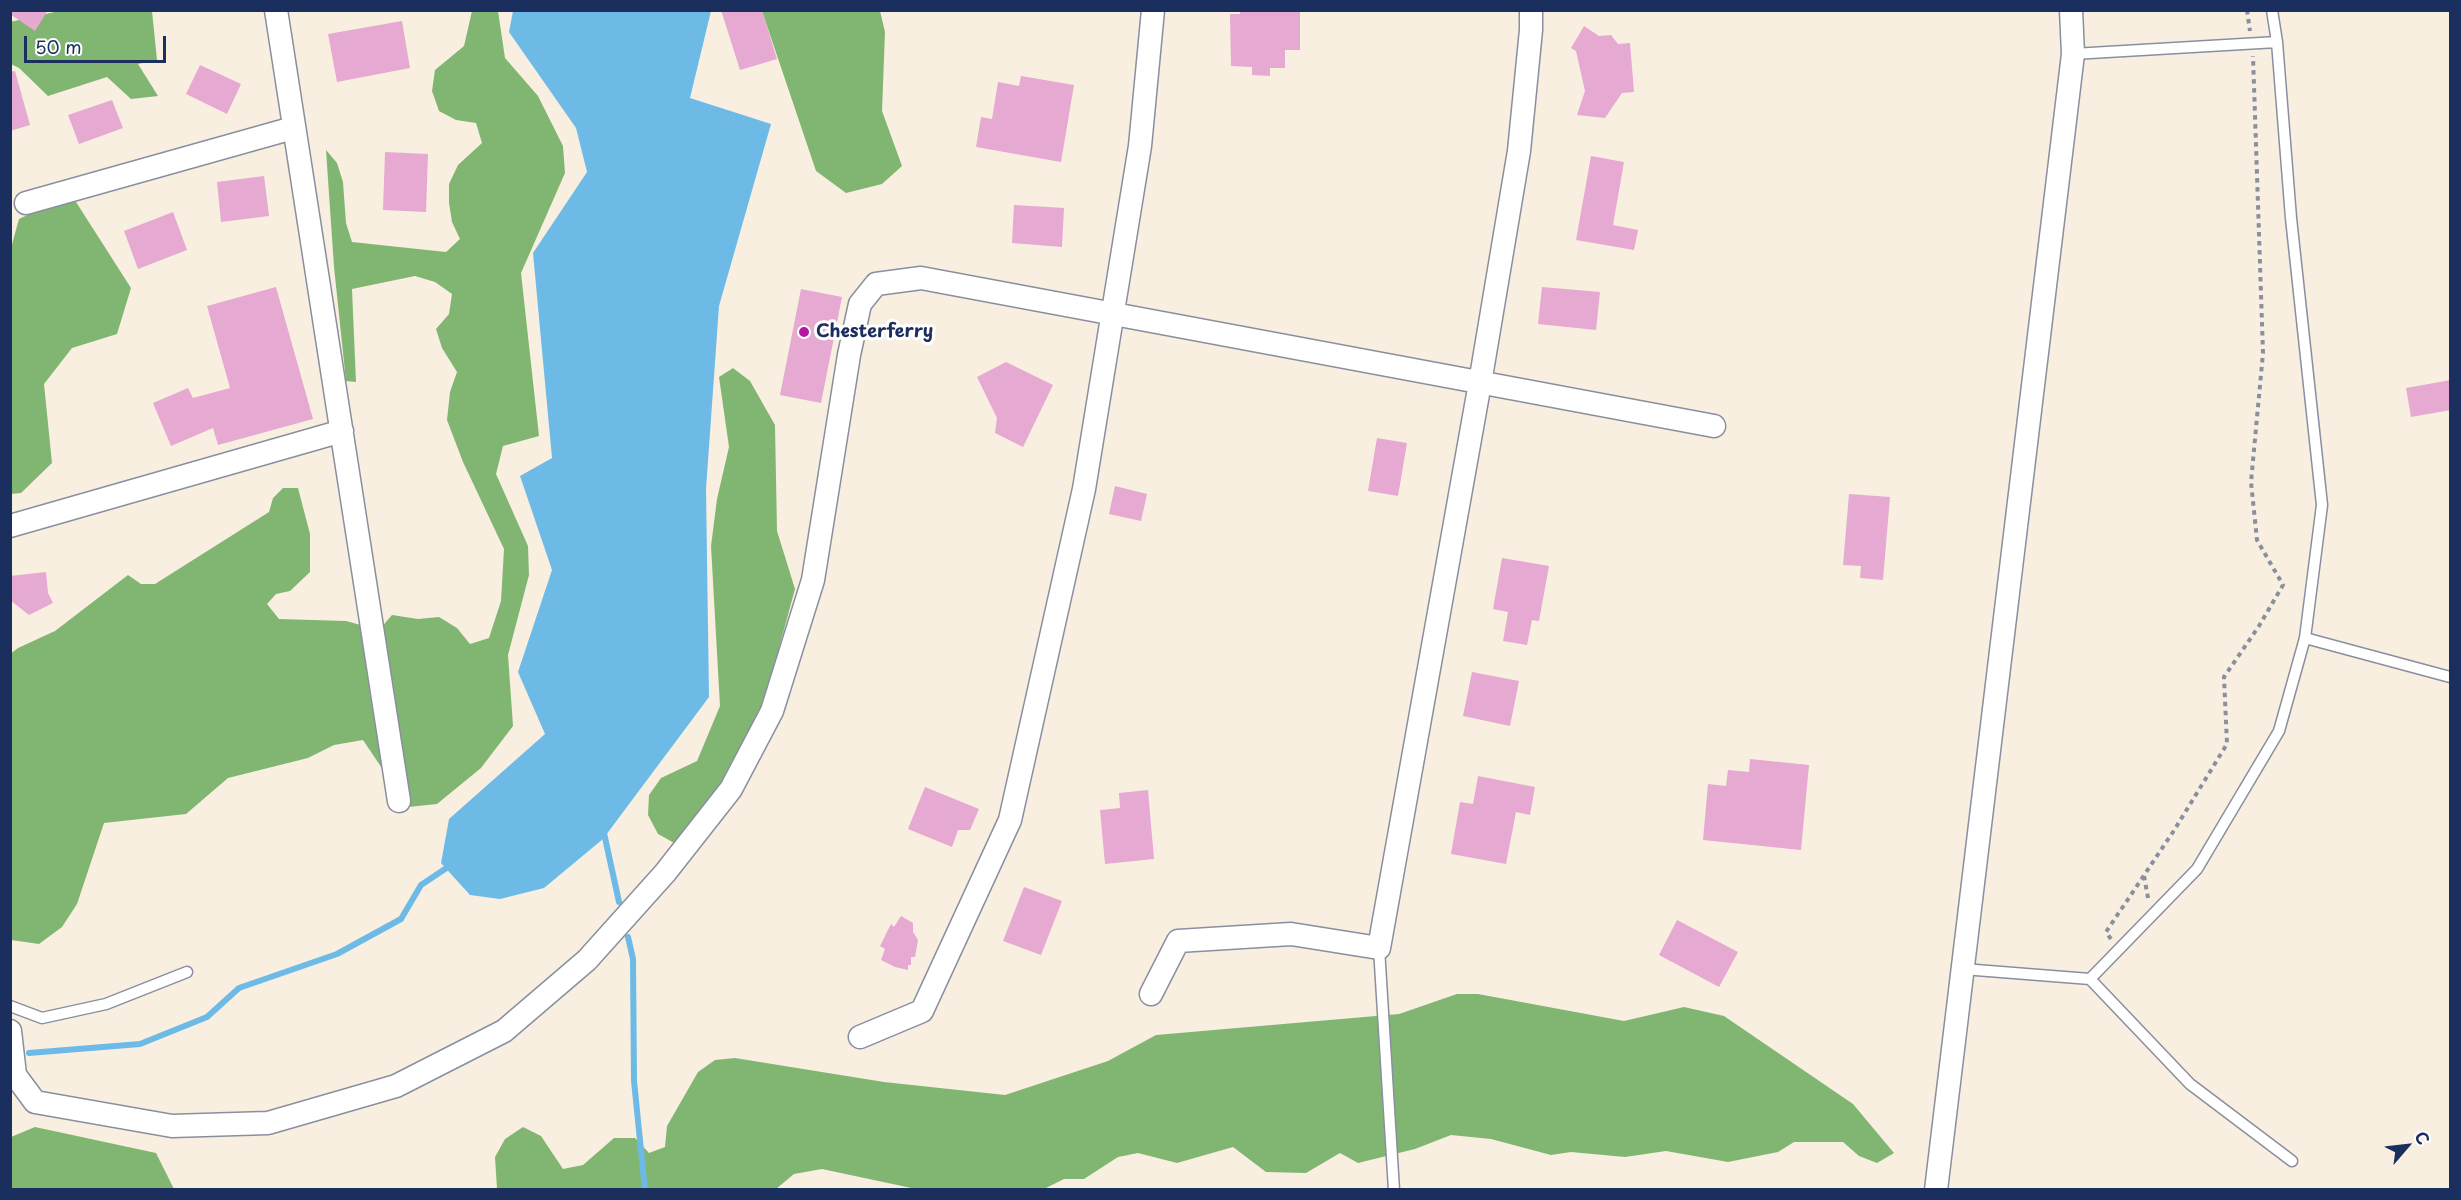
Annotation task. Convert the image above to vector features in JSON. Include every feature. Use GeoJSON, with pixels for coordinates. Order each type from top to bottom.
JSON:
{"type":"FeatureCollection","features":[{"type":"Feature","properties":{"kind":"street"},"geometry":{"type":"LineString","coordinates":[[276,10],[399,801]]}},
{"type":"Feature","properties":{"kind":"street"},"geometry":{"type":"LineString","coordinates":[[860,1037],[922,1011],[1010,820],[1084,489],[1140,146],[1154,10]]}},
{"type":"Feature","properties":{"kind":"street"},"geometry":{"type":"LineString","coordinates":[[1151,994],[1178,941],[1291,934],[1378,948],[1480,383],[1519,151],[1531,10]]}},
{"type":"Feature","properties":{"kind":"street"},"geometry":{"type":"LineString","coordinates":[[1936,1190],[2073,54],[2071,10]]}},
{"type":"Feature","properties":{"kind":"street"},"geometry":{"type":"LineString","coordinates":[[26,203],[293,128]]}},
{"type":"Feature","properties":{"kind":"street"},"geometry":{"type":"LineString","coordinates":[[10,1031],[15,1075],[35,1102],[172,1126],[268,1123],[396,1086],[504,1031],[587,960],[665,873],[731,789],[772,711],[813,580],[849,355],[860,304],[876,284],[921,278],[1714,426]]}},
{"type":"Feature","properties":{"kind":"street"},"geometry":{"type":"LineString","coordinates":[[10,526],[342,431]]}},
{"type":"Feature","properties":{"kind":"lane"},"geometry":{"type":"LineString","coordinates":[[2090,979],[2197,869],[2279,731],[2305,638],[2322,505],[2291,218],[2277,42],[2272,10]]}},
{"type":"Feature","properties":{"kind":"lane"},"geometry":{"type":"LineString","coordinates":[[2073,54],[2277,42]]}},
{"type":"Feature","properties":{"kind":"lane"},"geometry":{"type":"LineString","coordinates":[[2305,638],[2451,677]]}},
{"type":"Feature","properties":{"kind":"lane"},"geometry":{"type":"LineString","coordinates":[[1378,948],[1394,1190]]}},
{"type":"Feature","properties":{"kind":"lane"},"geometry":{"type":"LineString","coordinates":[[1963,969],[2090,979],[2190,1084],[2292,1161]]}},
{"type":"Feature","properties":{"kind":"lane"},"geometry":{"type":"LineString","coordinates":[[10,1006],[42,1018],[106,1004],[187,972]]}},
{"type":"Feature","properties":{"kind":"path"},"geometry":{"type":"LineString","coordinates":[[2106,932],[2227,744],[2224,677],[2259,626],[2283,585],[2256,540],[2251,482],[2263,353],[2252,44],[2247,10]]}},
{"type":"Feature","properties":{"kind":"path"},"geometry":{"type":"LineString","coordinates":[[2144,875],[2152,915]]}},
{"type":"Feature","properties":{"kind":"green space"},"geometry":{"type":"Polygon","coordinates":[[[59,11],[152,11],[157,60],[138,64],[158,96],[131,99],[107,77],[48,96],[19,68],[11,64],[10,22],[59,11]]]}},
{"type":"Feature","properties":{"kind":"green space"},"geometry":{"type":"Polygon","coordinates":[[[472,11],[498,11],[505,58],[538,96],[563,146],[565,173],[521,273],[539,436],[503,446],[496,474],[528,546],[529,575],[508,655],[513,726],[481,768],[437,804],[408,807],[363,740],[334,745],[308,758],[228,778],[186,814],[104,823],[77,904],[62,927],[39,944],[11,940],[10,654],[55,631],[128,575],[141,584],[155,584],[269,512],[273,498],[283,488],[298,488],[310,534],[310,572],[290,591],[276,594],[267,604],[279,619],[346,621],[379,630],[392,615],[418,619],[439,617],[457,628],[470,644],[489,638],[501,601],[504,549],[463,462],[447,420],[450,392],[457,372],[442,348],[436,329],[449,314],[452,294],[435,282],[415,276],[352,289],[356,382],[346,381],[334,267],[326,150],[337,163],[343,182],[346,223],[352,242],[446,252],[460,239],[452,222],[449,184],[458,165],[482,143],[476,123],[456,120],[439,111],[432,91],[435,70],[464,46],[472,11]]]}},
{"type":"Feature","properties":{"kind":"green space"},"geometry":{"type":"Polygon","coordinates":[[[762,11],[880,11],[885,32],[882,111],[902,166],[882,184],[846,193],[816,171],[762,11]]]}},
{"type":"Feature","properties":{"kind":"green space"},"geometry":{"type":"Polygon","coordinates":[[[57,201],[76,202],[131,288],[117,334],[72,348],[44,384],[52,463],[21,493],[11,494],[11,248],[19,219],[57,201]]]}},
{"type":"Feature","properties":{"kind":"green space"},"geometry":{"type":"Polygon","coordinates":[[[733,368],[750,381],[775,425],[777,531],[795,589],[756,733],[704,820],[676,844],[658,834],[648,815],[649,795],[661,778],[697,761],[720,706],[711,546],[717,499],[729,447],[719,377],[733,368]]]}},
{"type":"Feature","properties":{"kind":"green space"},"geometry":{"type":"Polygon","coordinates":[[[1457,994],[1478,994],[1624,1021],[1684,1007],[1724,1016],[1853,1104],[1894,1153],[1877,1163],[1859,1156],[1843,1142],[1794,1142],[1778,1152],[1728,1162],[1666,1151],[1625,1157],[1571,1152],[1551,1155],[1491,1139],[1451,1135],[1415,1149],[1358,1163],[1340,1153],[1306,1173],[1266,1172],[1233,1147],[1177,1163],[1138,1153],[1118,1157],[1084,1179],[1064,1179],[1042,1190],[916,1189],[822,1169],[794,1174],[776,1189],[497,1189],[495,1157],[505,1139],[523,1127],[541,1136],[563,1169],[583,1165],[614,1138],[635,1138],[649,1153],[665,1147],[667,1126],[698,1072],[715,1060],[735,1058],[884,1082],[1005,1095],[1108,1061],[1156,1035],[1399,1014],[1457,994]]]}},
{"type":"Feature","properties":{"kind":"green space"},"geometry":{"type":"Polygon","coordinates":[[[35,1127],[156,1153],[174,1189],[11,1189],[11,1137],[35,1127]]]}},
{"type":"Feature","properties":{"kind":"water"},"geometry":{"type":"Polygon","coordinates":[[[513,11],[711,11],[690,98],[771,124],[719,306],[706,489],[709,697],[603,839],[544,888],[500,899],[470,895],[441,863],[449,819],[545,734],[518,672],[552,570],[520,476],[552,458],[533,253],[587,172],[576,128],[509,32],[513,11]]]}},
{"type":"Feature","properties":{"kind":"building"},"geometry":{"type":"Polygon","coordinates":[[[10,10],[48,10],[35,31],[10,14],[10,10]]]}},
{"type":"Feature","properties":{"kind":"building"},"geometry":{"type":"Polygon","coordinates":[[[721,10],[762,10],[777,59],[740,70],[721,10]]]}},
{"type":"Feature","properties":{"kind":"building"},"geometry":{"type":"Polygon","coordinates":[[[1240,10],[1300,10],[1300,50],[1285,50],[1285,68],[1270,68],[1270,76],[1252,75],[1252,67],[1231,66],[1230,14],[1240,14],[1240,10]]]}},
{"type":"Feature","properties":{"kind":"building"},"geometry":{"type":"Polygon","coordinates":[[[402,21],[410,68],[337,82],[328,34],[402,21]]]}},
{"type":"Feature","properties":{"kind":"building"},"geometry":{"type":"Polygon","coordinates":[[[1584,26],[1599,36],[1611,35],[1618,44],[1630,43],[1634,92],[1622,93],[1605,118],[1577,115],[1585,91],[1576,51],[1571,48],[1584,26]]]}},
{"type":"Feature","properties":{"kind":"building"},"geometry":{"type":"Polygon","coordinates":[[[200,65],[241,84],[227,114],[186,94],[200,65]]]}},
{"type":"Feature","properties":{"kind":"building"},"geometry":{"type":"Polygon","coordinates":[[[15,71],[30,125],[10,131],[10,72],[15,71]]]}},
{"type":"Feature","properties":{"kind":"building"},"geometry":{"type":"Polygon","coordinates":[[[1021,76],[1074,85],[1061,162],[976,147],[981,117],[992,119],[998,82],[1019,86],[1021,76]]]}},
{"type":"Feature","properties":{"kind":"building"},"geometry":{"type":"Polygon","coordinates":[[[112,100],[123,128],[79,144],[68,115],[112,100]]]}},
{"type":"Feature","properties":{"kind":"building"},"geometry":{"type":"Polygon","coordinates":[[[385,152],[428,154],[426,212],[383,210],[385,152]]]}},
{"type":"Feature","properties":{"kind":"building"},"geometry":{"type":"Polygon","coordinates":[[[1591,156],[1624,162],[1613,225],[1638,230],[1634,250],[1576,240],[1591,156]]]}},
{"type":"Feature","properties":{"kind":"building"},"geometry":{"type":"Polygon","coordinates":[[[264,176],[269,216],[221,222],[217,182],[264,176]]]}},
{"type":"Feature","properties":{"kind":"building"},"geometry":{"type":"Polygon","coordinates":[[[1014,205],[1064,208],[1062,247],[1012,243],[1014,205]]]}},
{"type":"Feature","properties":{"kind":"building"},"geometry":{"type":"Polygon","coordinates":[[[173,212],[187,250],[138,269],[124,231],[173,212]]]}},
{"type":"Feature","properties":{"kind":"building"},"geometry":{"type":"Polygon","coordinates":[[[276,287],[313,419],[218,445],[213,428],[171,446],[153,403],[188,388],[193,398],[230,388],[207,306],[276,287]]]}},
{"type":"Feature","properties":{"kind":"building"},"geometry":{"type":"Polygon","coordinates":[[[1542,287],[1600,292],[1596,330],[1538,324],[1542,287]]]}},
{"type":"Feature","properties":{"kind":"building"},"geometry":{"type":"Polygon","coordinates":[[[801,289],[842,297],[821,403],[780,395],[801,289]]]}},
{"type":"Feature","properties":{"kind":"building"},"geometry":{"type":"Polygon","coordinates":[[[1006,362],[1053,385],[1023,447],[995,433],[997,418],[977,377],[1006,362]]]}},
{"type":"Feature","properties":{"kind":"building"},"geometry":{"type":"Polygon","coordinates":[[[2451,380],[2451,410],[2411,417],[2406,388],[2451,380]]]}},
{"type":"Feature","properties":{"kind":"building"},"geometry":{"type":"Polygon","coordinates":[[[1377,438],[1407,443],[1398,496],[1368,491],[1377,438]]]}},
{"type":"Feature","properties":{"kind":"building"},"geometry":{"type":"Polygon","coordinates":[[[1115,486],[1147,494],[1141,521],[1109,514],[1115,486]]]}},
{"type":"Feature","properties":{"kind":"building"},"geometry":{"type":"Polygon","coordinates":[[[1849,494],[1890,497],[1883,580],[1860,578],[1861,566],[1843,565],[1849,494]]]}},
{"type":"Feature","properties":{"kind":"building"},"geometry":{"type":"Polygon","coordinates":[[[1502,558],[1549,566],[1539,621],[1532,620],[1527,645],[1503,641],[1508,612],[1493,609],[1502,558]]]}},
{"type":"Feature","properties":{"kind":"building"},"geometry":{"type":"Polygon","coordinates":[[[46,572],[48,593],[53,603],[29,615],[10,600],[10,576],[46,572]]]}},
{"type":"Feature","properties":{"kind":"building"},"geometry":{"type":"Polygon","coordinates":[[[1472,672],[1519,681],[1510,726],[1463,716],[1472,672]]]}},
{"type":"Feature","properties":{"kind":"building"},"geometry":{"type":"Polygon","coordinates":[[[1750,759],[1809,765],[1801,850],[1703,840],[1708,784],[1726,786],[1728,770],[1749,772],[1750,759]]]}},
{"type":"Feature","properties":{"kind":"building"},"geometry":{"type":"Polygon","coordinates":[[[1478,776],[1535,787],[1530,815],[1516,812],[1506,864],[1451,854],[1460,802],[1473,804],[1478,776]]]}},
{"type":"Feature","properties":{"kind":"building"},"geometry":{"type":"Polygon","coordinates":[[[925,787],[979,809],[970,830],[958,830],[952,847],[908,829],[925,787]]]}},
{"type":"Feature","properties":{"kind":"building"},"geometry":{"type":"Polygon","coordinates":[[[1148,790],[1154,859],[1105,864],[1100,810],[1120,808],[1119,793],[1148,790]]]}},
{"type":"Feature","properties":{"kind":"building"},"geometry":{"type":"Polygon","coordinates":[[[1024,887],[1062,901],[1041,955],[1003,941],[1024,887]]]}},
{"type":"Feature","properties":{"kind":"building"},"geometry":{"type":"Polygon","coordinates":[[[901,916],[913,923],[913,932],[918,940],[915,957],[911,957],[908,970],[881,960],[885,949],[880,946],[891,924],[894,927],[901,916]]]}},
{"type":"Feature","properties":{"kind":"building"},"geometry":{"type":"Polygon","coordinates":[[[1677,920],[1738,952],[1719,987],[1659,955],[1677,920]]]}},
{"type":"Feature","properties":{"kind":"waterway"},"geometry":{"type":"LineString","coordinates":[[604,833],[619,902]]}},
{"type":"Feature","properties":{"kind":"waterway"},"geometry":{"type":"LineString","coordinates":[[29,1053],[140,1044],[207,1017],[239,988],[337,954],[401,919],[421,885],[451,865]]}},
{"type":"Feature","properties":{"kind":"waterway"},"geometry":{"type":"LineString","coordinates":[[628,937],[633,959],[634,1081],[645,1190]]}},
{"type":"Feature","properties":{"kind":"place","name":"Chesterferry"},"geometry":{"type":"Point","coordinates":[804,332]}}]}
